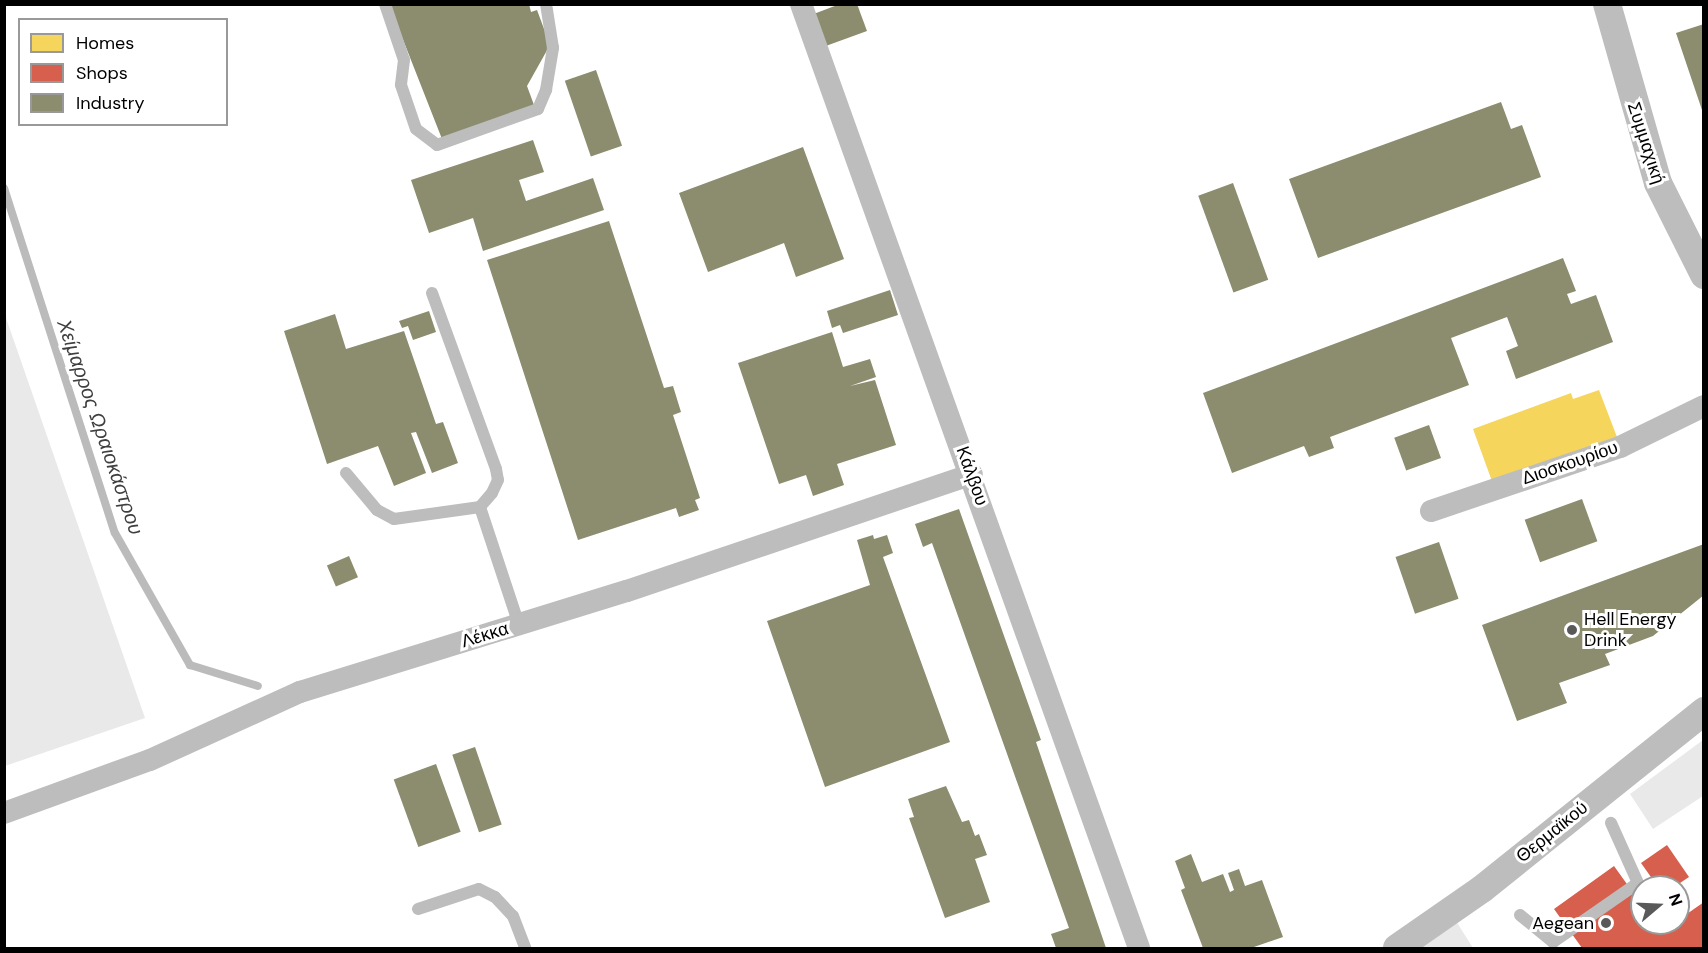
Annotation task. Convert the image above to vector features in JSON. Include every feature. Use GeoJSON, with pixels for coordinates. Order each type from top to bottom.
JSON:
{"type":"FeatureCollection","features":[{"type":"Feature","properties":{"kind":"street","name":"Κάλβου"},"geometry":{"type":"LineString","coordinates":[[801,4],[972,474],[1139,948]]}},
{"type":"Feature","properties":{"kind":"street","name":"Συμμαχική"},"geometry":{"type":"LineString","coordinates":[[1607,4],[1658,183],[1704,275]]}},
{"type":"Feature","properties":{"kind":"street","name":"Διοσκουρίου"},"geometry":{"type":"LineString","coordinates":[[1431,511],[1620,447],[1704,406]]}},
{"type":"Feature","properties":{"kind":"street","name":"Λέκκα"},"geometry":{"type":"LineString","coordinates":[[4,813],[150,760],[269,703],[519,625],[972,474]]}},
{"type":"Feature","properties":{"kind":"street","name":"Θερμαϊκού"},"geometry":{"type":"LineString","coordinates":[[1397,948],[1482,889],[1704,711]]}},
{"type":"Feature","properties":{"kind":"lane"},"geometry":{"type":"LineString","coordinates":[[385,4],[404,60],[401,85],[416,129],[437,145],[538,109],[546,90],[554,48],[546,4]]}},
{"type":"Feature","properties":{"kind":"lane"},"geometry":{"type":"LineString","coordinates":[[345,473],[377,510],[394,519],[480,507],[492,493],[498,480],[496,469],[432,292]]}},
{"type":"Feature","properties":{"kind":"lane"},"geometry":{"type":"LineString","coordinates":[[480,507],[519,625]]}},
{"type":"Feature","properties":{"kind":"lane"},"geometry":{"type":"LineString","coordinates":[[1520,915],[1553,942],[1638,883],[1611,823]]}},
{"type":"Feature","properties":{"kind":"lane"},"geometry":{"type":"LineString","coordinates":[[418,909],[479,889],[495,897],[513,916],[525,948]]}},
{"type":"Feature","properties":{"kind":"shaded area"},"geometry":{"type":"Polygon","coordinates":[[[5,315],[145,718],[4,766],[5,315]]]}},
{"type":"Feature","properties":{"kind":"shaded area"},"geometry":{"type":"Polygon","coordinates":[[[1703,740],[1703,796],[1653,829],[1630,794],[1703,740]]]}},
{"type":"Feature","properties":{"kind":"shaded area"},"geometry":{"type":"Polygon","coordinates":[[[1451,913],[1473,948],[1401,948],[1451,913]]]}},
{"type":"Feature","properties":{"kind":"building: Homes"},"geometry":{"type":"Polygon","coordinates":[[[1599,390],[1617,437],[1493,484],[1473,429],[1571,393],[1573,399],[1599,390]]]}},
{"type":"Feature","properties":{"kind":"building: Shops"},"geometry":{"type":"Polygon","coordinates":[[[1667,845],[1688,875],[1650,875],[1641,863],[1667,845]]]}},
{"type":"Feature","properties":{"kind":"building: Shops"},"geometry":{"type":"Polygon","coordinates":[[[1614,866],[1630,888],[1630,935],[1690,935],[1690,912],[1704,902],[1704,948],[1582,948],[1554,909],[1614,866]]]}},
{"type":"Feature","properties":{"kind":"building: Industry"},"geometry":{"type":"Polygon","coordinates":[[[389,4],[529,4],[531,12],[537,10],[550,45],[527,86],[534,105],[442,139],[389,4]]]}},
{"type":"Feature","properties":{"kind":"building: Industry"},"geometry":{"type":"Polygon","coordinates":[[[840,4],[857,4],[867,31],[823,47],[811,15],[840,4]]]}},
{"type":"Feature","properties":{"kind":"building: Industry"},"geometry":{"type":"Polygon","coordinates":[[[1704,24],[1704,113],[1703,113],[1676,33],[1704,24]]]}},
{"type":"Feature","properties":{"kind":"building: Industry"},"geometry":{"type":"Polygon","coordinates":[[[596,70],[622,146],[591,156],[565,81],[596,70]]]}},
{"type":"Feature","properties":{"kind":"building: Industry"},"geometry":{"type":"Polygon","coordinates":[[[1501,102],[1511,129],[1522,125],[1541,177],[1318,258],[1289,179],[1501,102]]]}},
{"type":"Feature","properties":{"kind":"building: Industry"},"geometry":{"type":"Polygon","coordinates":[[[533,140],[544,172],[519,180],[526,201],[593,178],[604,210],[483,251],[473,218],[429,233],[411,180],[533,140]]]}},
{"type":"Feature","properties":{"kind":"building: Industry"},"geometry":{"type":"Polygon","coordinates":[[[803,147],[844,259],[796,277],[784,243],[708,272],[679,193],[803,147]]]}},
{"type":"Feature","properties":{"kind":"building: Industry"},"geometry":{"type":"Polygon","coordinates":[[[1233,183],[1268,280],[1233,292],[1198,196],[1233,183]]]}},
{"type":"Feature","properties":{"kind":"building: Industry"},"geometry":{"type":"Polygon","coordinates":[[[609,221],[664,388],[673,386],[681,412],[673,415],[700,498],[695,500],[699,510],[679,517],[676,508],[578,540],[487,260],[609,221]]]}},
{"type":"Feature","properties":{"kind":"building: Industry"},"geometry":{"type":"Polygon","coordinates":[[[1563,258],[1576,291],[1567,294],[1571,304],[1596,295],[1613,342],[1516,379],[1506,351],[1518,346],[1507,317],[1451,338],[1469,385],[1330,437],[1334,448],[1309,457],[1304,446],[1232,473],[1203,393],[1563,258]]]}},
{"type":"Feature","properties":{"kind":"building: Industry"},"geometry":{"type":"Polygon","coordinates":[[[890,290],[898,315],[843,333],[840,325],[832,328],[827,311],[890,290]]]}},
{"type":"Feature","properties":{"kind":"building: Industry"},"geometry":{"type":"Polygon","coordinates":[[[429,311],[436,332],[413,340],[408,326],[402,328],[399,321],[429,311]]]}},
{"type":"Feature","properties":{"kind":"building: Industry"},"geometry":{"type":"Polygon","coordinates":[[[335,314],[346,349],[404,331],[436,424],[443,422],[458,463],[432,473],[416,432],[411,433],[426,473],[394,486],[378,446],[327,464],[284,331],[335,314]]]}},
{"type":"Feature","properties":{"kind":"building: Industry"},"geometry":{"type":"Polygon","coordinates":[[[832,332],[843,367],[870,359],[876,377],[850,386],[875,380],[896,445],[837,464],[844,485],[813,496],[806,475],[779,484],[738,363],[832,332]]]}},
{"type":"Feature","properties":{"kind":"building: Industry"},"geometry":{"type":"Polygon","coordinates":[[[1429,425],[1441,458],[1406,471],[1394,438],[1429,425]]]}},
{"type":"Feature","properties":{"kind":"building: Industry"},"geometry":{"type":"Polygon","coordinates":[[[1582,499],[1597,541],[1540,562],[1525,520],[1582,499]]]}},
{"type":"Feature","properties":{"kind":"building: Industry"},"geometry":{"type":"Polygon","coordinates":[[[959,509],[1041,740],[1036,742],[1106,948],[1056,948],[1051,934],[1069,928],[932,543],[923,547],[915,524],[959,509]]]}},
{"type":"Feature","properties":{"kind":"building: Industry"},"geometry":{"type":"Polygon","coordinates":[[[873,535],[874,539],[887,535],[893,553],[883,557],[950,742],[825,787],[767,621],[870,585],[857,540],[873,535]]]}},
{"type":"Feature","properties":{"kind":"building: Industry"},"geometry":{"type":"Polygon","coordinates":[[[1439,542],[1459,599],[1415,614],[1396,557],[1439,542]]]}},
{"type":"Feature","properties":{"kind":"building: Industry","name":"Hell Energy Drink"},"geometry":{"type":"Polygon","coordinates":[[[1704,544],[1704,595],[1653,636],[1605,654],[1610,665],[1559,683],[1567,703],[1517,721],[1482,625],[1704,544]]]}},
{"type":"Feature","properties":{"kind":"building: Industry"},"geometry":{"type":"Polygon","coordinates":[[[349,556],[358,577],[336,587],[327,565],[349,556]]]}},
{"type":"Feature","properties":{"kind":"building: Industry"},"geometry":{"type":"Polygon","coordinates":[[[475,747],[502,825],[479,832],[452,755],[475,747]]]}},
{"type":"Feature","properties":{"kind":"building: Industry"},"geometry":{"type":"Polygon","coordinates":[[[436,764],[461,832],[418,847],[394,779],[436,764]]]}},
{"type":"Feature","properties":{"kind":"building: Industry"},"geometry":{"type":"Polygon","coordinates":[[[946,786],[962,822],[969,820],[975,836],[979,834],[987,855],[975,859],[990,902],[945,918],[909,818],[914,817],[908,799],[946,786]]]}},
{"type":"Feature","properties":{"kind":"building: Industry"},"geometry":{"type":"Polygon","coordinates":[[[1191,854],[1202,882],[1223,874],[1230,892],[1234,890],[1228,873],[1239,869],[1245,886],[1262,880],[1283,937],[1251,948],[1203,948],[1181,890],[1185,888],[1175,861],[1191,854]]]}},
{"type":"Feature","properties":{"kind":"waterway","name":"Χείμαρρος Ωραιοκάστρου"},"geometry":{"type":"LineString","coordinates":[[4,188],[115,533],[190,665],[258,686]]}},
{"type":"Feature","properties":{"kind":"place","name":"Hell Energy Drink"},"geometry":{"type":"Point","coordinates":[1572,630]}},
{"type":"Feature","properties":{"kind":"place","name":"Aegean"},"geometry":{"type":"Point","coordinates":[1606,923]}}]}
